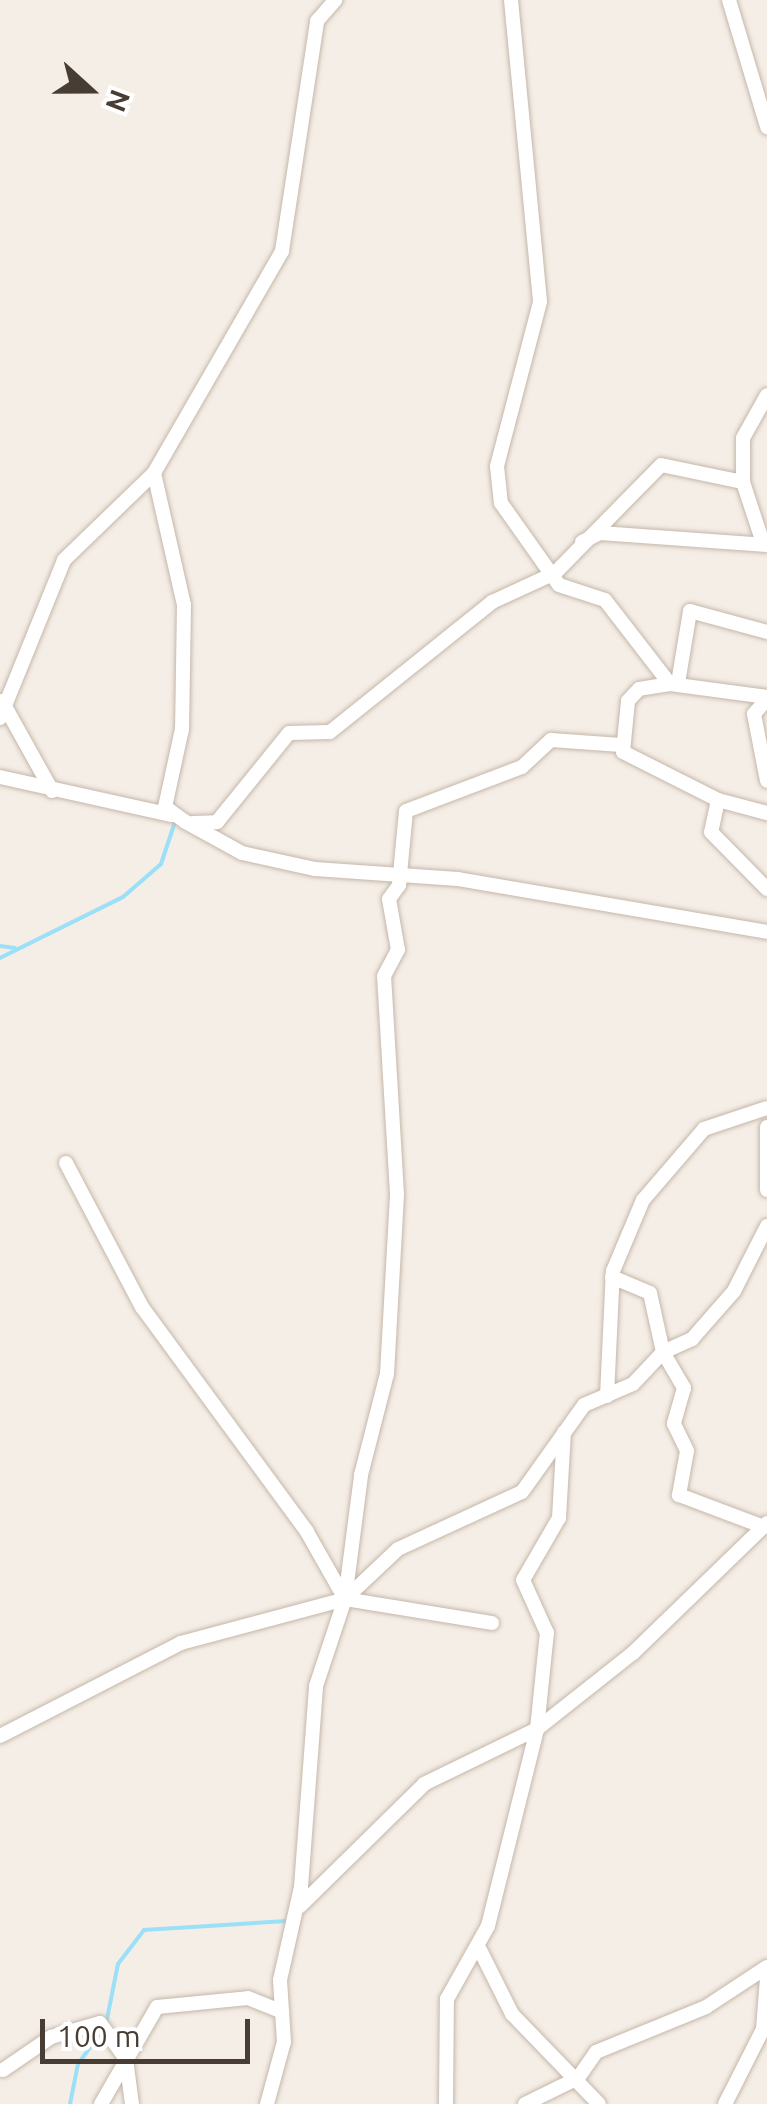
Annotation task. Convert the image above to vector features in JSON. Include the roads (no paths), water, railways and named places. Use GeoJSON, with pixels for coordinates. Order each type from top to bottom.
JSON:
{"type":"FeatureCollection","features":[{"type":"Feature","properties":{"kind":"street"},"geometry":{"type":"LineString","coordinates":[[52,792],[1,707],[64,560],[154,473],[282,251],[317,21],[335,0]]}},
{"type":"Feature","properties":{"kind":"street"},"geometry":{"type":"LineString","coordinates":[[511,0],[540,302],[497,489],[555,573],[558,586],[605,600],[674,683]]}},
{"type":"Feature","properties":{"kind":"street"},"geometry":{"type":"LineString","coordinates":[[728,0],[767,126]]}},
{"type":"Feature","properties":{"kind":"street"},"geometry":{"type":"LineString","coordinates":[[574,546],[600,533],[711,547],[765,544],[743,482],[745,427],[767,395]]}},
{"type":"Feature","properties":{"kind":"street"},"geometry":{"type":"LineString","coordinates":[[0,777],[183,820],[218,822],[289,733],[330,732],[492,602],[555,573],[574,546],[661,465],[743,482]]}},
{"type":"Feature","properties":{"kind":"street"},"geometry":{"type":"LineString","coordinates":[[154,473],[184,604],[182,729],[165,806],[183,820],[242,852],[399,878],[458,879],[767,932]]}},
{"type":"Feature","properties":{"kind":"street"},"geometry":{"type":"LineString","coordinates":[[674,683],[690,611],[767,632]]}},
{"type":"Feature","properties":{"kind":"street"},"geometry":{"type":"LineString","coordinates":[[621,745],[636,691],[674,683],[767,698]]}},
{"type":"Feature","properties":{"kind":"street"},"geometry":{"type":"LineString","coordinates":[[767,698],[754,710],[767,781]]}},
{"type":"Feature","properties":{"kind":"street"},"geometry":{"type":"LineString","coordinates":[[266,2104],[282,2012],[280,1980],[297,1911],[316,1686],[345,1599],[394,1294],[384,976],[398,950],[389,899],[399,878],[410,806],[522,767],[552,740],[621,745],[718,800],[766,810]]}},
{"type":"Feature","properties":{"kind":"street"},"geometry":{"type":"LineString","coordinates":[[718,800],[711,832],[767,888]]}},
{"type":"Feature","properties":{"kind":"street"},"geometry":{"type":"LineString","coordinates":[[607,1396],[612,1277],[644,1200],[690,1141],[767,1108]]}},
{"type":"Feature","properties":{"kind":"street"},"geometry":{"type":"LineString","coordinates":[[767,1127],[767,1190]]}},
{"type":"Feature","properties":{"kind":"street"},"geometry":{"type":"LineString","coordinates":[[66,1163],[142,1306],[307,1532],[345,1599]]}},
{"type":"Feature","properties":{"kind":"street"},"geometry":{"type":"LineString","coordinates":[[345,1599],[398,1548],[522,1492],[584,1405],[652,1372],[664,1352],[690,1342],[732,1294],[767,1226]]}},
{"type":"Feature","properties":{"kind":"street"},"geometry":{"type":"LineString","coordinates":[[297,1911],[424,1784],[537,1729],[633,1653],[765,1524],[679,1496],[687,1451],[674,1424],[684,1388],[664,1352],[650,1293],[612,1277]]}},
{"type":"Feature","properties":{"kind":"street"},"geometry":{"type":"LineString","coordinates":[[446,2104],[448,1998],[479,1946],[537,1729],[547,1634],[523,1580],[559,1518],[564,1431]]}},
{"type":"Feature","properties":{"kind":"street"},"geometry":{"type":"LineString","coordinates":[[0,1736],[181,1643],[345,1599],[492,1624]]}},
{"type":"Feature","properties":{"kind":"street"},"geometry":{"type":"LineString","coordinates":[[479,1946],[483,1972],[512,2014],[599,2104]]}},
{"type":"Feature","properties":{"kind":"street"},"geometry":{"type":"LineString","coordinates":[[525,2104],[578,2078],[596,2052],[706,2007],[767,1967]]}},
{"type":"Feature","properties":{"kind":"street"},"geometry":{"type":"LineString","coordinates":[[725,2104],[763,2029],[767,1978]]}},
{"type":"Feature","properties":{"kind":"street"},"geometry":{"type":"LineString","coordinates":[[101,2104],[158,2008],[248,1998],[282,2012]]}},
{"type":"Feature","properties":{"kind":"street"},"geometry":{"type":"LineString","coordinates":[[2,2070],[51,2037],[100,2024],[126,2058],[132,2104]]}},
{"type":"Feature","properties":{"kind":"waterway"},"geometry":{"type":"LineString","coordinates":[[0,958],[123,897],[161,864],[176,819]]}},
{"type":"Feature","properties":{"kind":"waterway"},"geometry":{"type":"LineString","coordinates":[[0,946],[15,948]]}},
{"type":"Feature","properties":{"kind":"waterway"},"geometry":{"type":"LineString","coordinates":[[106,2024],[118,1964],[144,1930],[287,1921]]}},
{"type":"Feature","properties":{"kind":"waterway"},"geometry":{"type":"LineString","coordinates":[[70,2104],[78,2064],[101,2032]]}}]}
